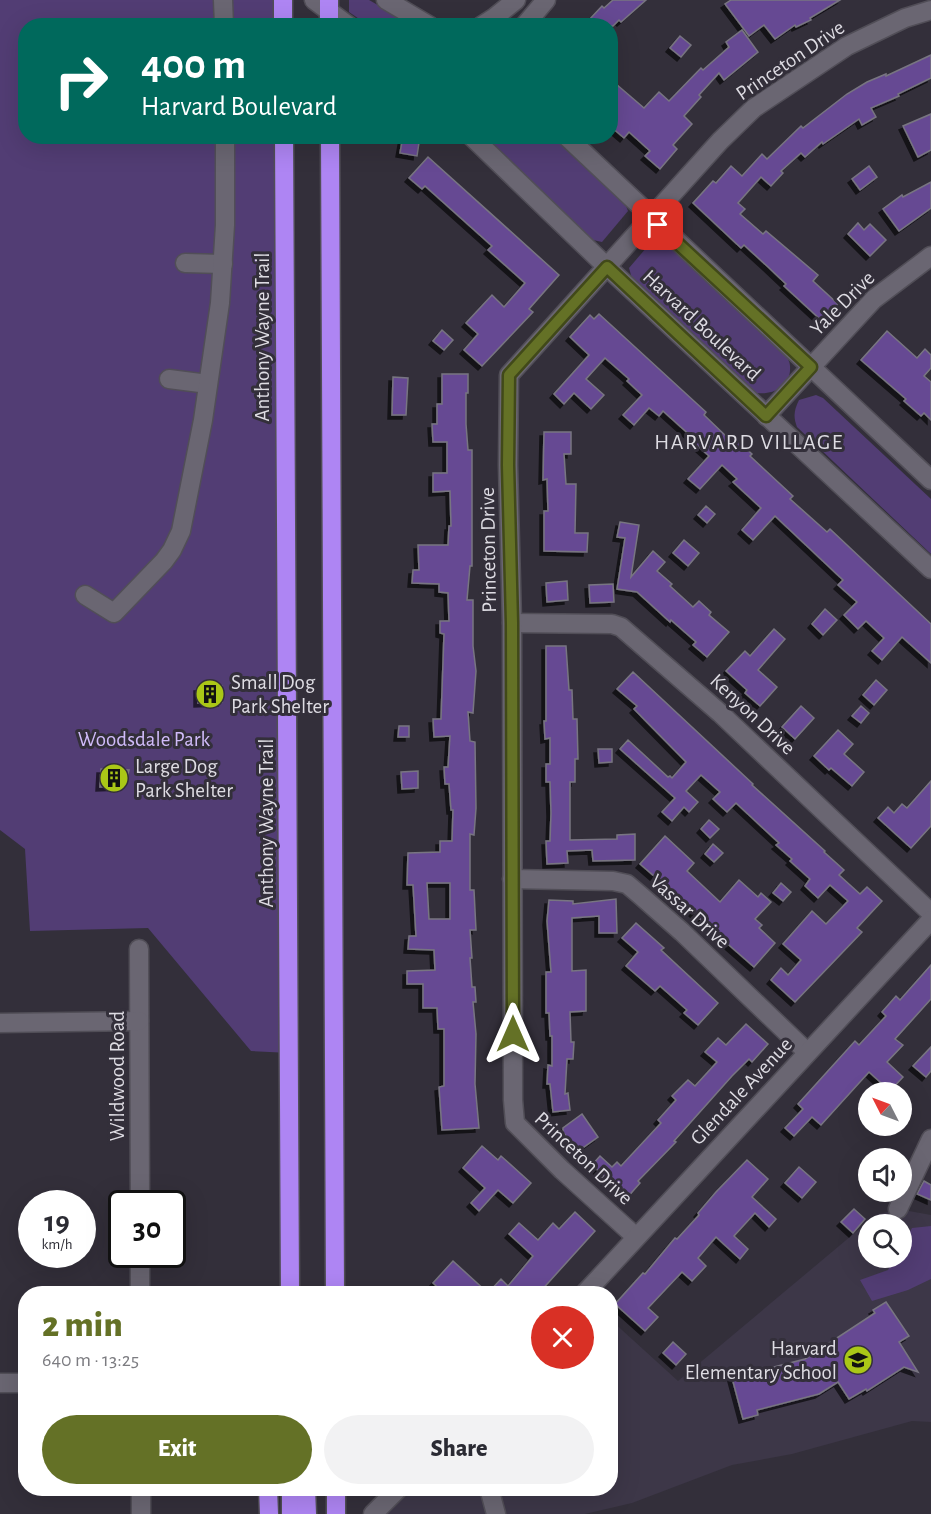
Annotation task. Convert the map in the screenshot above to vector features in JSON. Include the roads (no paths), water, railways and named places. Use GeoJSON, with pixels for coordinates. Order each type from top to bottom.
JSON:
{"type":"FeatureCollection","features":[{"type":"Feature","properties":{"kind":"highway"},"geometry":{"type":"LineString","coordinates":[[283,0],[283,18]]}},
{"type":"Feature","properties":{"kind":"highway","name":"Anthony Wayne Trail"},"geometry":{"type":"LineString","coordinates":[[284,144],[290,1286]]}},
{"type":"Feature","properties":{"kind":"highway"},"geometry":{"type":"LineString","coordinates":[[330,144],[335,1286]]}},
{"type":"Feature","properties":{"kind":"highway"},"geometry":{"type":"LineString","coordinates":[[280,1286],[290,1168]]}},
{"type":"Feature","properties":{"kind":"highway"},"geometry":{"type":"LineString","coordinates":[[268,1496],[268,1514]]}},
{"type":"Feature","properties":{"kind":"highway"},"geometry":{"type":"LineString","coordinates":[[291,1496],[291,1514]]}},
{"type":"Feature","properties":{"kind":"highway"},"geometry":{"type":"LineString","coordinates":[[306,1496],[307,1514]]}},
{"type":"Feature","properties":{"kind":"highway"},"geometry":{"type":"LineString","coordinates":[[336,1496],[336,1514]]}},
{"type":"Feature","properties":{"kind":"street"},"geometry":{"type":"LineString","coordinates":[[223,0],[224,18]]}},
{"type":"Feature","properties":{"kind":"street"},"geometry":{"type":"LineString","coordinates":[[386,0],[416,18]]}},
{"type":"Feature","properties":{"kind":"street"},"geometry":{"type":"LineString","coordinates":[[494,18],[516,0]]}},
{"type":"Feature","properties":{"kind":"street"},"geometry":{"type":"LineString","coordinates":[[531,18],[546,0]]}},
{"type":"Feature","properties":{"kind":"street"},"geometry":{"type":"LineString","coordinates":[[325,7],[339,18]]}},
{"type":"Feature","properties":{"kind":"street","name":"Princeton Drive"},"geometry":{"type":"LineString","coordinates":[[636,1238],[515,1123],[509,375],[720,141],[754,108],[847,46],[905,18],[931,10]]}},
{"type":"Feature","properties":{"kind":"street"},"geometry":{"type":"LineString","coordinates":[[85,595],[114,613],[172,550],[181,531],[203,420],[220,303],[225,225],[225,144]]}},
{"type":"Feature","properties":{"kind":"street","name":"Harvard Boulevard"},"geometry":{"type":"LineString","coordinates":[[479,144],[607,267],[931,569]]}},
{"type":"Feature","properties":{"kind":"street","name":"Harvard Boulevard"},"geometry":{"type":"LineString","coordinates":[[574,144],[650,218],[931,480]]}},
{"type":"Feature","properties":{"kind":"street","name":"Yale Drive"},"geometry":{"type":"LineString","coordinates":[[766,416],[874,299],[931,256]]}},
{"type":"Feature","properties":{"kind":"street"},"geometry":{"type":"LineString","coordinates":[[185,263],[222,264]]}},
{"type":"Feature","properties":{"kind":"street"},"geometry":{"type":"LineString","coordinates":[[169,379],[208,384]]}},
{"type":"Feature","properties":{"kind":"street","name":"Kenyon Drive"},"geometry":{"type":"LineString","coordinates":[[512,623],[612,624],[621,627],[720,713],[931,913]]}},
{"type":"Feature","properties":{"kind":"street","name":"Vassar Drive"},"geometry":{"type":"LineString","coordinates":[[512,879],[613,881],[627,885],[682,932],[807,1052]]}},
{"type":"Feature","properties":{"kind":"street","name":"Glendale Avenue"},"geometry":{"type":"LineString","coordinates":[[591,1286],[931,920]]}},
{"type":"Feature","properties":{"kind":"street","name":"Wildwood Road"},"geometry":{"type":"LineString","coordinates":[[139,949],[140,1190]]}},
{"type":"Feature","properties":{"kind":"street"},"geometry":{"type":"LineString","coordinates":[[0,1023],[139,1021]]}},
{"type":"Feature","properties":{"kind":"street"},"geometry":{"type":"LineString","coordinates":[[898,1209],[931,1139]]}},
{"type":"Feature","properties":{"kind":"street"},"geometry":{"type":"LineString","coordinates":[[140,1268],[140,1286]]}},
{"type":"Feature","properties":{"kind":"street"},"geometry":{"type":"LineString","coordinates":[[0,1383],[18,1383]]}},
{"type":"Feature","properties":{"kind":"street"},"geometry":{"type":"LineString","coordinates":[[141,1496],[141,1514]]}},
{"type":"Feature","properties":{"kind":"street"},"geometry":{"type":"LineString","coordinates":[[373,1514],[391,1496]]}},
{"type":"Feature","properties":{"kind":"street"},"geometry":{"type":"LineString","coordinates":[[491,1496],[496,1514]]}},
{"type":"Feature","properties":{"kind":"place","name":"Small Dog Park Shelter"},"geometry":{"type":"Point","coordinates":[210,694]}},
{"type":"Feature","properties":{"kind":"place","name":"Large Dog Park Shelter"},"geometry":{"type":"Point","coordinates":[114,778]}},
{"type":"Feature","properties":{"kind":"place","name":"Harvard Elementary School"},"geometry":{"type":"Point","coordinates":[858,1360]}},
{"type":"Feature","properties":{"kind":"district","name":"HARVARD VILLAGE"},"geometry":{"type":"Point","coordinates":[749,441]}},
{"type":"Feature","properties":{"kind":"park label","name":"Woodsdale Park"},"geometry":{"type":"Point","coordinates":[144,739]}}]}
